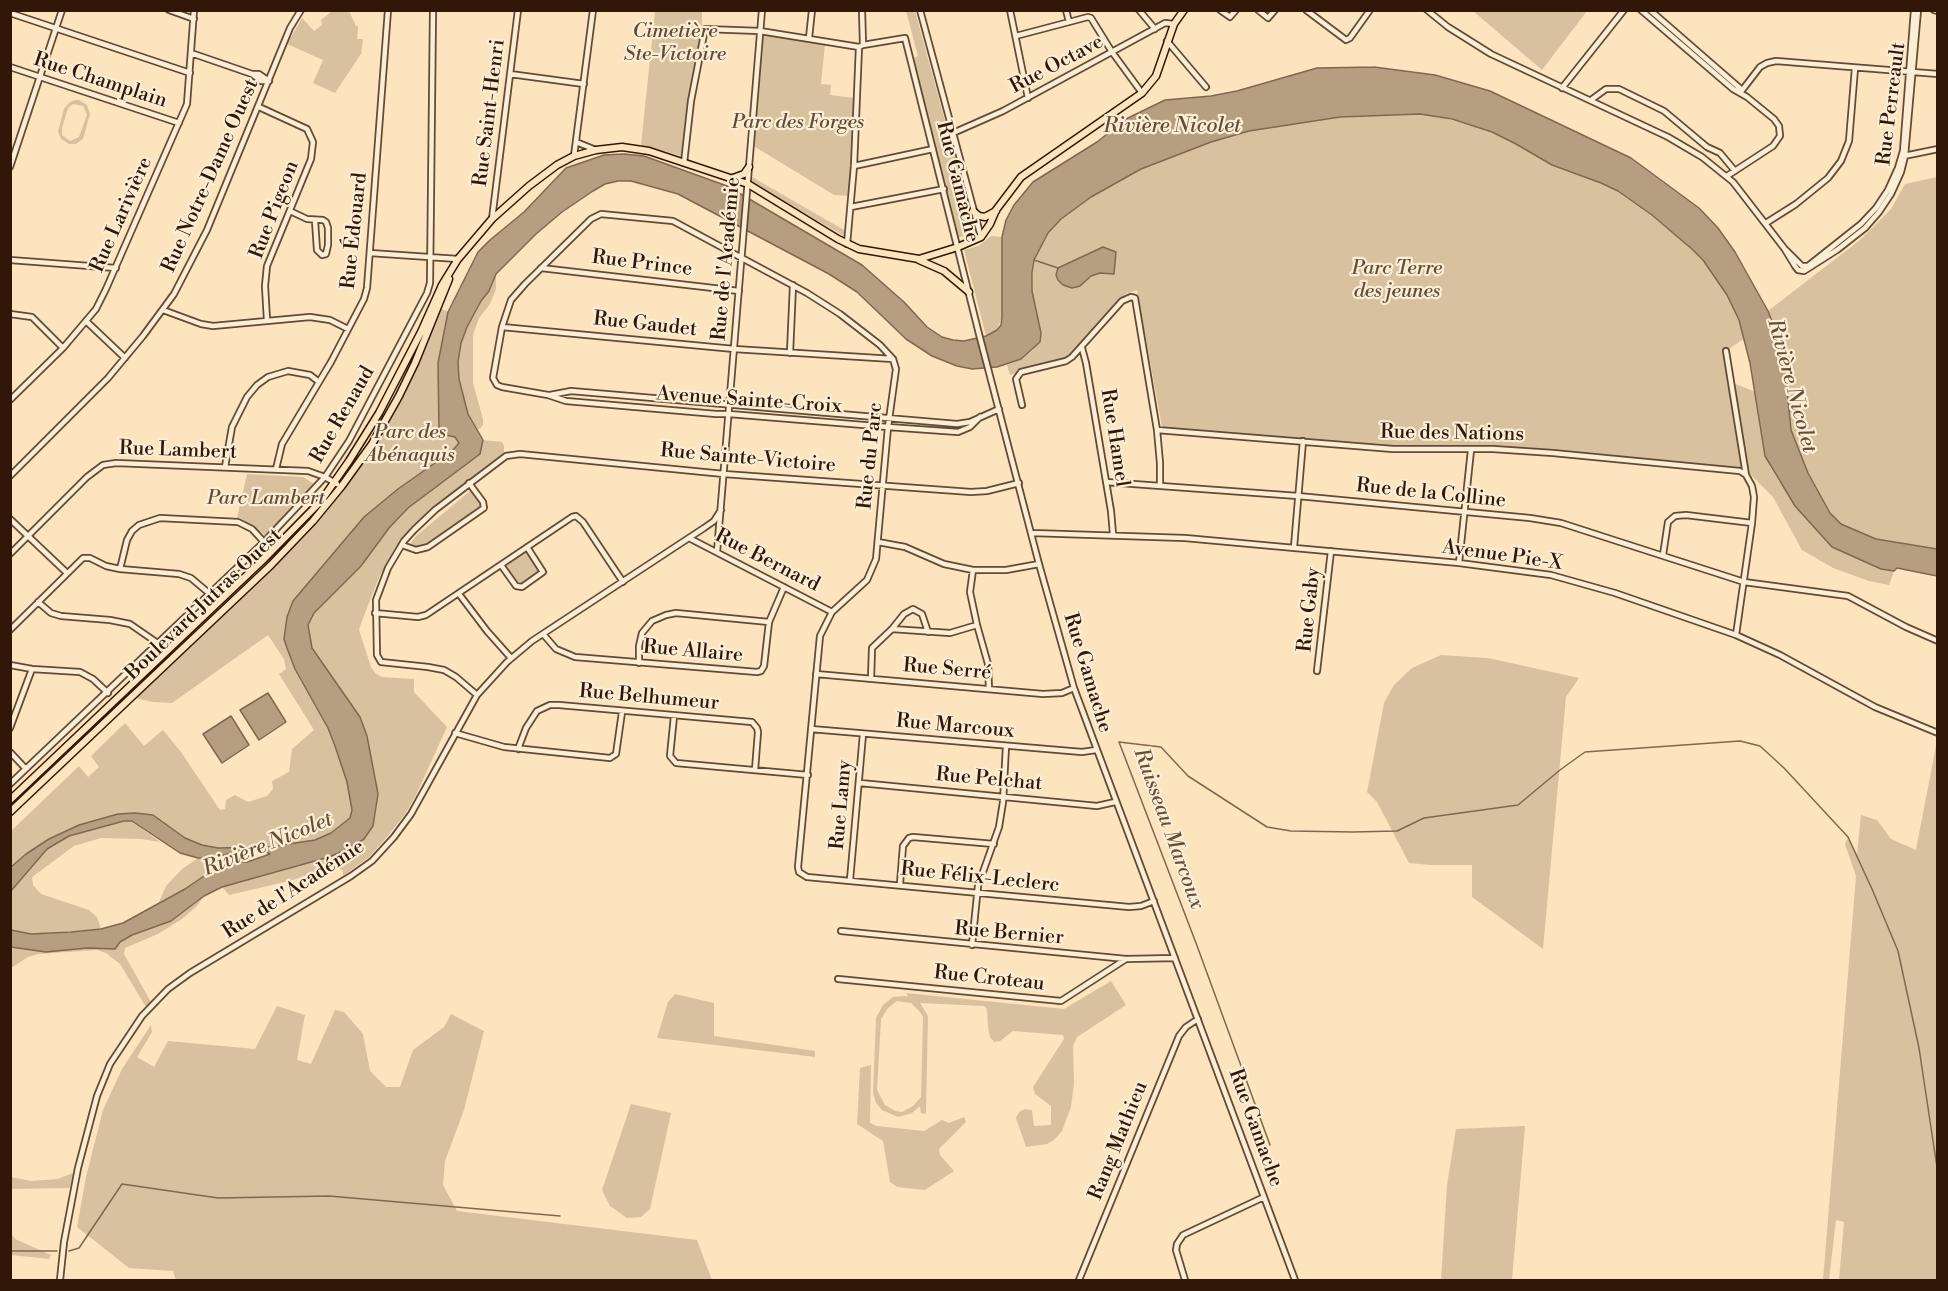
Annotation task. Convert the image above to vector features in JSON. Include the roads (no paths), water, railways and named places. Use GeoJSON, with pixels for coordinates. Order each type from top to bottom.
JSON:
{"type":"FeatureCollection","features":[{"type":"Feature","properties":{"kind":"main road"},"geometry":{"type":"LineString","coordinates":[[981,237],[996,210],[1021,177],[1142,93],[1156,76],[1174,24],[1184,10]]}},
{"type":"Feature","properties":{"kind":"main road","name":"Boulevard Jutras Ouest"},"geometry":{"type":"LineString","coordinates":[[10,812],[277,559],[341,487],[372,444],[394,404],[415,363],[458,260],[492,219],[544,174],[574,156],[596,150],[633,148],[684,162],[748,184],[848,244],[866,250],[919,259],[981,237]]}},
{"type":"Feature","properties":{"kind":"main road"},"geometry":{"type":"LineString","coordinates":[[733,178],[744,174],[749,167]]}},
{"type":"Feature","properties":{"kind":"main road"},"geometry":{"type":"LineString","coordinates":[[973,211],[985,217],[996,210]]}},
{"type":"Feature","properties":{"kind":"main road"},"geometry":{"type":"LineString","coordinates":[[919,259],[944,271],[969,292]]}},
{"type":"Feature","properties":{"kind":"main road","name":"Boulevard Jutras Ouest"},"geometry":{"type":"LineString","coordinates":[[10,800],[278,545],[321,501],[379,413],[421,332],[442,285],[453,270]]}},
{"type":"Feature","properties":{"kind":"street"},"geometry":{"type":"LineString","coordinates":[[10,167],[62,10]]}},
{"type":"Feature","properties":{"kind":"street"},"geometry":{"type":"LineString","coordinates":[[169,10],[194,19]]}},
{"type":"Feature","properties":{"kind":"street","name":"Rue Larivière"},"geometry":{"type":"LineString","coordinates":[[10,400],[63,348],[102,298],[187,104],[194,10]]}},
{"type":"Feature","properties":{"kind":"street","name":"Rue Notre-Dame Ouest"},"geometry":{"type":"LineString","coordinates":[[10,476],[125,358],[163,310],[183,278],[204,236],[290,28],[301,10]]}},
{"type":"Feature","properties":{"kind":"street","name":"Rue Édouard"},"geometry":{"type":"LineString","coordinates":[[276,470],[282,444],[319,382],[366,293],[388,10]]}},
{"type":"Feature","properties":{"kind":"street","name":"Rue Renaud"},"geometry":{"type":"LineString","coordinates":[[10,784],[264,542],[325,477],[349,441],[427,293],[430,279],[433,10]]}},
{"type":"Feature","properties":{"kind":"street","name":"Rue Saint-Henri"},"geometry":{"type":"LineString","coordinates":[[492,219],[518,10]]}},
{"type":"Feature","properties":{"kind":"street"},"geometry":{"type":"LineString","coordinates":[[574,156],[593,10]]}},
{"type":"Feature","properties":{"kind":"street","name":"Rue de l'Académie"},"geometry":{"type":"LineString","coordinates":[[717,552],[762,10]]}},
{"type":"Feature","properties":{"kind":"street"},"geometry":{"type":"LineString","coordinates":[[809,38],[812,10]]}},
{"type":"Feature","properties":{"kind":"street"},"geometry":{"type":"LineString","coordinates":[[848,244],[862,10]]}},
{"type":"Feature","properties":{"kind":"street"},"geometry":{"type":"LineString","coordinates":[[920,10],[981,237]]}},
{"type":"Feature","properties":{"kind":"street"},"geometry":{"type":"LineString","coordinates":[[1011,10],[1028,98]]}},
{"type":"Feature","properties":{"kind":"street"},"geometry":{"type":"LineString","coordinates":[[1066,10],[1069,22]]}},
{"type":"Feature","properties":{"kind":"street"},"geometry":{"type":"LineString","coordinates":[[1139,10],[1155,29]]}},
{"type":"Feature","properties":{"kind":"street"},"geometry":{"type":"LineString","coordinates":[[1220,10],[1230,17],[1236,10]]}},
{"type":"Feature","properties":{"kind":"street"},"geometry":{"type":"LineString","coordinates":[[1258,10],[1267,18],[1275,10]]}},
{"type":"Feature","properties":{"kind":"street"},"geometry":{"type":"LineString","coordinates":[[1306,10],[1346,40],[1350,38],[1370,10]]}},
{"type":"Feature","properties":{"kind":"street","name":"Rue Perreault"},"geometry":{"type":"LineString","coordinates":[[1427,10],[1477,47],[1668,137],[1702,157],[1727,176],[1784,248],[1805,267],[1847,236],[1876,208],[1888,190],[1903,156],[1916,10]]}},
{"type":"Feature","properties":{"kind":"street"},"geometry":{"type":"LineString","coordinates":[[1562,88],[1624,10]]}},
{"type":"Feature","properties":{"kind":"street"},"geometry":{"type":"LineString","coordinates":[[1641,10],[1774,119],[1779,126],[1780,136],[1767,152],[1727,176]]}},
{"type":"Feature","properties":{"kind":"street"},"geometry":{"type":"LineString","coordinates":[[1650,10],[1741,92]]}},
{"type":"Feature","properties":{"kind":"street"},"geometry":{"type":"LineString","coordinates":[[10,13],[190,73]]}},
{"type":"Feature","properties":{"kind":"street"},"geometry":{"type":"LineString","coordinates":[[1016,36],[1091,18],[1142,93]]}},
{"type":"Feature","properties":{"kind":"street","name":"Rue Octave"},"geometry":{"type":"LineString","coordinates":[[953,133],[1028,98],[1165,23],[1174,24]]}},
{"type":"Feature","properties":{"kind":"street"},"geometry":{"type":"LineString","coordinates":[[684,162],[691,101],[703,32],[708,28],[760,30],[861,46]]}},
{"type":"Feature","properties":{"kind":"street","name":"Rue Gamache"},"geometry":{"type":"LineString","coordinates":[[861,46],[905,38],[979,334],[1074,688],[1295,1281]]}},
{"type":"Feature","properties":{"kind":"street"},"geometry":{"type":"LineString","coordinates":[[1167,41],[1206,87]]}},
{"type":"Feature","properties":{"kind":"street"},"geometry":{"type":"LineString","coordinates":[[191,53],[252,74],[266,76],[269,81]]}},
{"type":"Feature","properties":{"kind":"street"},"geometry":{"type":"LineString","coordinates":[[1741,92],[1760,68],[1771,62],[1938,74]]}},
{"type":"Feature","properties":{"kind":"street","name":"Rue Champlain"},"geometry":{"type":"LineString","coordinates":[[10,67],[179,123]]}},
{"type":"Feature","properties":{"kind":"street"},"geometry":{"type":"LineString","coordinates":[[1766,224],[1796,204],[1828,178],[1841,161],[1849,141],[1855,68]]}},
{"type":"Feature","properties":{"kind":"street"},"geometry":{"type":"LineString","coordinates":[[510,74],[584,84]]}},
{"type":"Feature","properties":{"kind":"street"},"geometry":{"type":"LineString","coordinates":[[1591,100],[1606,89],[1619,89],[1664,111],[1707,147],[1720,153],[1735,171]]}},
{"type":"Feature","properties":{"kind":"street","name":"Rue Pigeon"},"geometry":{"type":"LineString","coordinates":[[259,107],[307,129],[312,137],[311,159],[267,267],[265,298],[267,320]]}},
{"type":"Feature","properties":{"kind":"street","name":"Boulevard Jutras Ouest"},"geometry":{"type":"LineString","coordinates":[[576,142],[596,150]]}},
{"type":"Feature","properties":{"kind":"street"},"geometry":{"type":"LineString","coordinates":[[854,166],[933,149]]}},
{"type":"Feature","properties":{"kind":"street"},"geometry":{"type":"LineString","coordinates":[[1903,156],[1938,149]]}},
{"type":"Feature","properties":{"kind":"street"},"geometry":{"type":"LineString","coordinates":[[851,207],[944,189]]}},
{"type":"Feature","properties":{"kind":"street"},"geometry":{"type":"LineString","coordinates":[[290,211],[307,219],[323,220],[327,225],[326,254],[322,255],[317,250],[315,220]]}},
{"type":"Feature","properties":{"kind":"street"},"geometry":{"type":"LineString","coordinates":[[502,327],[511,300],[594,217],[601,214],[673,221],[793,285],[840,314],[880,345],[892,359]]}},
{"type":"Feature","properties":{"kind":"street"},"geometry":{"type":"LineString","coordinates":[[370,253],[431,256],[458,260]]}},
{"type":"Feature","properties":{"kind":"street"},"geometry":{"type":"LineString","coordinates":[[10,260],[116,267]]}},
{"type":"Feature","properties":{"kind":"street","name":"Rue Prince"},"geometry":{"type":"LineString","coordinates":[[541,268],[739,291]]}},
{"type":"Feature","properties":{"kind":"street"},"geometry":{"type":"LineString","coordinates":[[790,353],[793,285]]}},
{"type":"Feature","properties":{"kind":"street"},"geometry":{"type":"LineString","coordinates":[[1022,405],[1016,382],[1021,372],[1066,361],[1082,348],[1122,302],[1131,297],[1135,298],[1157,430],[1160,486]]}},
{"type":"Feature","properties":{"kind":"street"},"geometry":{"type":"LineString","coordinates":[[163,310],[213,326],[317,317],[330,320],[348,329]]}},
{"type":"Feature","properties":{"kind":"street"},"geometry":{"type":"LineString","coordinates":[[10,314],[32,317],[63,348]]}},
{"type":"Feature","properties":{"kind":"street"},"geometry":{"type":"LineString","coordinates":[[86,321],[125,358]]}},
{"type":"Feature","properties":{"kind":"street","name":"Rue Gaudet"},"geometry":{"type":"LineString","coordinates":[[502,327],[734,349],[892,359]]}},
{"type":"Feature","properties":{"kind":"street","name":"Avenue Sainte-Croix"},"geometry":{"type":"LineString","coordinates":[[502,327],[493,378],[497,385],[566,401],[958,432],[970,427],[980,417]]}},
{"type":"Feature","properties":{"kind":"street","name":"Rue Hamel"},"geometry":{"type":"LineString","coordinates":[[1082,348],[1113,534]]}},
{"type":"Feature","properties":{"kind":"street"},"geometry":{"type":"LineString","coordinates":[[1726,351],[1746,475],[1754,491],[1752,523],[1736,635]]}},
{"type":"Feature","properties":{"kind":"street","name":"Rue du Parc"},"geometry":{"type":"LineString","coordinates":[[802,876],[798,867],[820,636],[832,612],[867,580],[874,566],[896,369],[892,359]]}},
{"type":"Feature","properties":{"kind":"street"},"geometry":{"type":"LineString","coordinates":[[225,467],[232,427],[247,397],[257,384],[268,377],[288,371],[310,375],[319,382]]}},
{"type":"Feature","properties":{"kind":"street","name":"Avenue Sainte-Croix"},"geometry":{"type":"LineString","coordinates":[[548,395],[571,391],[642,396],[957,424],[970,422],[999,409]]}},
{"type":"Feature","properties":{"kind":"street"},"geometry":{"type":"LineString","coordinates":[[641,408],[642,396]]}},
{"type":"Feature","properties":{"kind":"street","name":"Rue des Nations"},"geometry":{"type":"LineString","coordinates":[[1157,430],[1393,449],[1521,450],[1740,471],[1746,475]]}},
{"type":"Feature","properties":{"kind":"street"},"geometry":{"type":"LineString","coordinates":[[1294,548],[1303,441]]}},
{"type":"Feature","properties":{"kind":"street"},"geometry":{"type":"LineString","coordinates":[[1459,563],[1471,450]]}},
{"type":"Feature","properties":{"kind":"street","name":"Rue Sainte-Victoire"},"geometry":{"type":"LineString","coordinates":[[469,483],[501,459],[510,454],[520,454],[724,474],[978,492],[1019,483]]}},
{"type":"Feature","properties":{"kind":"street","name":"Rue Lambert"},"geometry":{"type":"LineString","coordinates":[[10,555],[87,477],[103,465],[116,463],[308,471],[325,477],[341,487]]}},
{"type":"Feature","properties":{"kind":"street","name":"Rue de la Colline"},"geometry":{"type":"LineString","coordinates":[[1106,482],[1298,496],[1530,518],[1561,523],[1744,582],[1848,596],[1938,641]]}},
{"type":"Feature","properties":{"kind":"street"},"geometry":{"type":"LineString","coordinates":[[402,544],[416,550],[428,547],[484,508],[483,502],[469,483],[435,510],[402,544],[383,578],[376,600],[375,613],[377,655],[383,664],[444,670],[477,695]]}},
{"type":"Feature","properties":{"kind":"street","name":"Rue de l'Académie"},"geometry":{"type":"LineString","coordinates":[[60,1281],[64,1242],[78,1168],[94,1106],[110,1064],[133,1028],[160,996],[177,982],[372,861],[411,814],[477,695],[511,658],[543,634],[714,521],[721,510]]}},
{"type":"Feature","properties":{"kind":"street"},"geometry":{"type":"LineString","coordinates":[[375,613],[418,617],[426,615],[576,516],[583,522],[623,582]]}},
{"type":"Feature","properties":{"kind":"street"},"geometry":{"type":"LineString","coordinates":[[1662,555],[1668,522],[1675,516],[1752,523]]}},
{"type":"Feature","properties":{"kind":"street"},"geometry":{"type":"LineString","coordinates":[[120,569],[127,540],[132,531],[139,525],[160,518],[238,522],[252,529],[264,542]]}},
{"type":"Feature","properties":{"kind":"street"},"geometry":{"type":"LineString","coordinates":[[10,519],[67,573]]}},
{"type":"Feature","properties":{"kind":"street","name":"Avenue Pie-X"},"geometry":{"type":"LineString","coordinates":[[1032,533],[1185,538],[1459,563],[1551,575],[1615,593],[1736,635],[1780,655],[1868,703],[1938,733]]}},
{"type":"Feature","properties":{"kind":"street","name":"Rue Bernard"},"geometry":{"type":"LineString","coordinates":[[689,538],[832,612]]}},
{"type":"Feature","properties":{"kind":"street"},"geometry":{"type":"LineString","coordinates":[[878,542],[905,547],[944,564],[973,570],[1006,570],[1039,564]]}},
{"type":"Feature","properties":{"kind":"street"},"geometry":{"type":"LineString","coordinates":[[501,565],[516,586],[522,587],[543,572],[527,547]]}},
{"type":"Feature","properties":{"kind":"street","name":"Rue Gaby"},"geometry":{"type":"LineString","coordinates":[[1317,671],[1331,551]]}},
{"type":"Feature","properties":{"kind":"street"},"geometry":{"type":"LineString","coordinates":[[10,630],[13,623],[83,558],[90,558],[106,566],[120,569],[179,574],[191,578],[210,594]]}},
{"type":"Feature","properties":{"kind":"street"},"geometry":{"type":"LineString","coordinates":[[973,570],[969,592],[988,664],[989,689]]}},
{"type":"Feature","properties":{"kind":"street","name":"Rue Allaire"},"geometry":{"type":"LineString","coordinates":[[543,634],[552,646],[568,655],[757,672],[761,671],[764,666],[769,622],[784,587]]}},
{"type":"Feature","properties":{"kind":"street"},"geometry":{"type":"LineString","coordinates":[[459,594],[511,658]]}},
{"type":"Feature","properties":{"kind":"street"},"geometry":{"type":"LineString","coordinates":[[38,602],[51,613],[61,616],[130,624],[159,644]]}},
{"type":"Feature","properties":{"kind":"street"},"geometry":{"type":"LineString","coordinates":[[871,679],[872,648],[904,614],[913,609],[921,614],[928,632]]}},
{"type":"Feature","properties":{"kind":"street"},"geometry":{"type":"LineString","coordinates":[[639,663],[642,633],[652,621],[659,617],[676,614],[769,622]]}},
{"type":"Feature","properties":{"kind":"street"},"geometry":{"type":"LineString","coordinates":[[892,629],[958,632],[976,625]]}},
{"type":"Feature","properties":{"kind":"street"},"geometry":{"type":"LineString","coordinates":[[10,665],[80,672],[108,693]]}},
{"type":"Feature","properties":{"kind":"street"},"geometry":{"type":"LineString","coordinates":[[10,728],[32,669]]}},
{"type":"Feature","properties":{"kind":"street","name":"Rue Serré"},"geometry":{"type":"LineString","coordinates":[[816,674],[1051,694],[1074,688]]}},
{"type":"Feature","properties":{"kind":"street","name":"Rue Belhumeur"},"geometry":{"type":"LineString","coordinates":[[519,749],[530,722],[537,711],[545,706],[559,705],[752,722],[758,732],[755,770]]}},
{"type":"Feature","properties":{"kind":"street"},"geometry":{"type":"LineString","coordinates":[[455,733],[494,745],[610,758],[616,754],[622,712]]}},
{"type":"Feature","properties":{"kind":"street"},"geometry":{"type":"LineString","coordinates":[[674,716],[670,756],[679,764],[808,775]]}},
{"type":"Feature","properties":{"kind":"street","name":"Rue Marcoux"},"geometry":{"type":"LineString","coordinates":[[811,729],[1082,752],[1096,750]]}},
{"type":"Feature","properties":{"kind":"street","name":"Rue Lamy"},"geometry":{"type":"LineString","coordinates":[[850,880],[863,734]]}},
{"type":"Feature","properties":{"kind":"street"},"geometry":{"type":"LineString","coordinates":[[972,945],[980,880],[999,827],[1006,746]]}},
{"type":"Feature","properties":{"kind":"street"},"geometry":{"type":"LineString","coordinates":[[10,752],[25,768]]}},
{"type":"Feature","properties":{"kind":"street","name":"Rue Pelchat"},"geometry":{"type":"LineString","coordinates":[[860,783],[1003,795],[1098,806],[1115,802]]}},
{"type":"Feature","properties":{"kind":"street"},"geometry":{"type":"LineString","coordinates":[[900,884],[903,846],[909,838],[994,844]]}},
{"type":"Feature","properties":{"kind":"street","name":"Rue Félix-Leclerc"},"geometry":{"type":"LineString","coordinates":[[802,876],[1129,907],[1141,906],[1154,901]]}},
{"type":"Feature","properties":{"kind":"street","name":"Rue Bernier"},"geometry":{"type":"LineString","coordinates":[[841,932],[1126,959],[1175,958]]}},
{"type":"Feature","properties":{"kind":"street","name":"Rue Croteau"},"geometry":{"type":"LineString","coordinates":[[838,979],[1061,1001],[1126,959]]}},
{"type":"Feature","properties":{"kind":"street","name":"Rang Mathieu"},"geometry":{"type":"LineString","coordinates":[[1078,1281],[1179,1036],[1186,1027],[1198,1019]]}},
{"type":"Feature","properties":{"kind":"street"},"geometry":{"type":"LineString","coordinates":[[1185,1281],[1176,1250],[1183,1234],[1264,1197]]}},
{"type":"Feature","properties":{"kind":"water","name":"Rivière Nicolet"},"geometry":{"type":"Polygon","coordinates":[[[1374,67],[1435,75],[1490,91],[1631,158],[1699,208],[1718,228],[1735,252],[1768,311],[1785,368],[1791,430],[1808,473],[1830,513],[1841,524],[1876,539],[1937,549],[1937,576],[1897,568],[1894,571],[1881,569],[1832,547],[1795,506],[1765,456],[1750,363],[1739,320],[1727,295],[1703,260],[1693,250],[1652,215],[1618,191],[1552,165],[1492,132],[1452,119],[1420,114],[1340,117],[1249,131],[1211,142],[1141,169],[1091,197],[1061,219],[1048,233],[1034,260],[1032,273],[1032,291],[1041,333],[1040,342],[1021,359],[997,367],[972,369],[932,356],[906,339],[857,292],[829,274],[678,194],[631,181],[618,181],[605,184],[562,212],[496,274],[489,291],[467,327],[461,343],[458,362],[459,379],[468,414],[483,440],[480,454],[408,508],[389,528],[361,566],[314,613],[308,625],[312,648],[360,717],[367,736],[378,794],[373,826],[364,839],[329,857],[222,887],[204,896],[171,921],[132,935],[120,942],[115,949],[87,948],[46,952],[11,947],[11,930],[31,934],[71,932],[101,929],[123,923],[185,889],[220,865],[235,861],[247,862],[270,854],[259,849],[244,850],[212,858],[198,858],[180,853],[132,821],[124,821],[69,836],[47,849],[11,891],[11,867],[49,839],[79,825],[118,814],[153,815],[185,838],[202,845],[218,848],[269,847],[315,840],[331,833],[350,818],[352,810],[347,782],[335,746],[328,728],[295,669],[284,639],[287,617],[293,601],[364,517],[398,489],[452,451],[459,443],[455,437],[439,432],[438,363],[448,312],[478,252],[524,212],[566,168],[604,155],[644,156],[727,186],[862,265],[904,302],[927,327],[942,337],[964,341],[986,336],[1001,325],[1002,237],[1006,220],[1014,205],[1033,182],[1097,142],[1126,119],[1165,100],[1237,91],[1317,68],[1374,67]]]}},
{"type":"Feature","properties":{"kind":"water"},"geometry":{"type":"Polygon","coordinates":[[[1103,247],[1116,252],[1114,274],[1100,273],[1091,276],[1080,286],[1072,288],[1063,285],[1058,280],[1056,275],[1058,268],[1103,247]]]}},
{"type":"Feature","properties":{"kind":"water"},"geometry":{"type":"Polygon","coordinates":[[[268,693],[286,722],[259,740],[240,710],[268,693]]]}},
{"type":"Feature","properties":{"kind":"water"},"geometry":{"type":"Polygon","coordinates":[[[231,716],[249,745],[222,763],[203,734],[231,716]]]}},
{"type":"Feature","properties":{"kind":"waterway"},"geometry":{"type":"LineString","coordinates":[[1034,260],[1058,268]]}},
{"type":"Feature","properties":{"kind":"waterway","name":"Ruisseau Marcoux"},"geometry":{"type":"LineString","coordinates":[[1270,1145],[1119,742],[1161,747],[1188,776],[1267,827],[1291,831],[1353,832],[1397,831],[1424,818],[1518,805],[1585,752],[1740,741],[1760,746],[1784,768],[1848,837],[1898,951],[1919,1048],[1938,1174]]}},
{"type":"Feature","properties":{"kind":"waterway"},"geometry":{"type":"LineString","coordinates":[[69,1251],[79,1248],[122,1184],[218,1198],[329,1196],[560,1216]]}},
{"type":"Feature","properties":{"kind":"waterway"},"geometry":{"type":"LineString","coordinates":[[10,1251],[57,1251]]}},
{"type":"Feature","properties":{"kind":"park label","name":"Cimetière Ste-Victoire"},"geometry":{"type":"Point","coordinates":[675,44]}},
{"type":"Feature","properties":{"kind":"park label","name":"Parc des Forges"},"geometry":{"type":"Point","coordinates":[798,123]}},
{"type":"Feature","properties":{"kind":"park label","name":"Parc Terre des jeunes"},"geometry":{"type":"Point","coordinates":[1397,280]}},
{"type":"Feature","properties":{"kind":"park label","name":"Parc des Abénaquis"},"geometry":{"type":"Point","coordinates":[410,444]}},
{"type":"Feature","properties":{"kind":"park label","name":"Parc Lambert"},"geometry":{"type":"Point","coordinates":[266,499]}}]}
